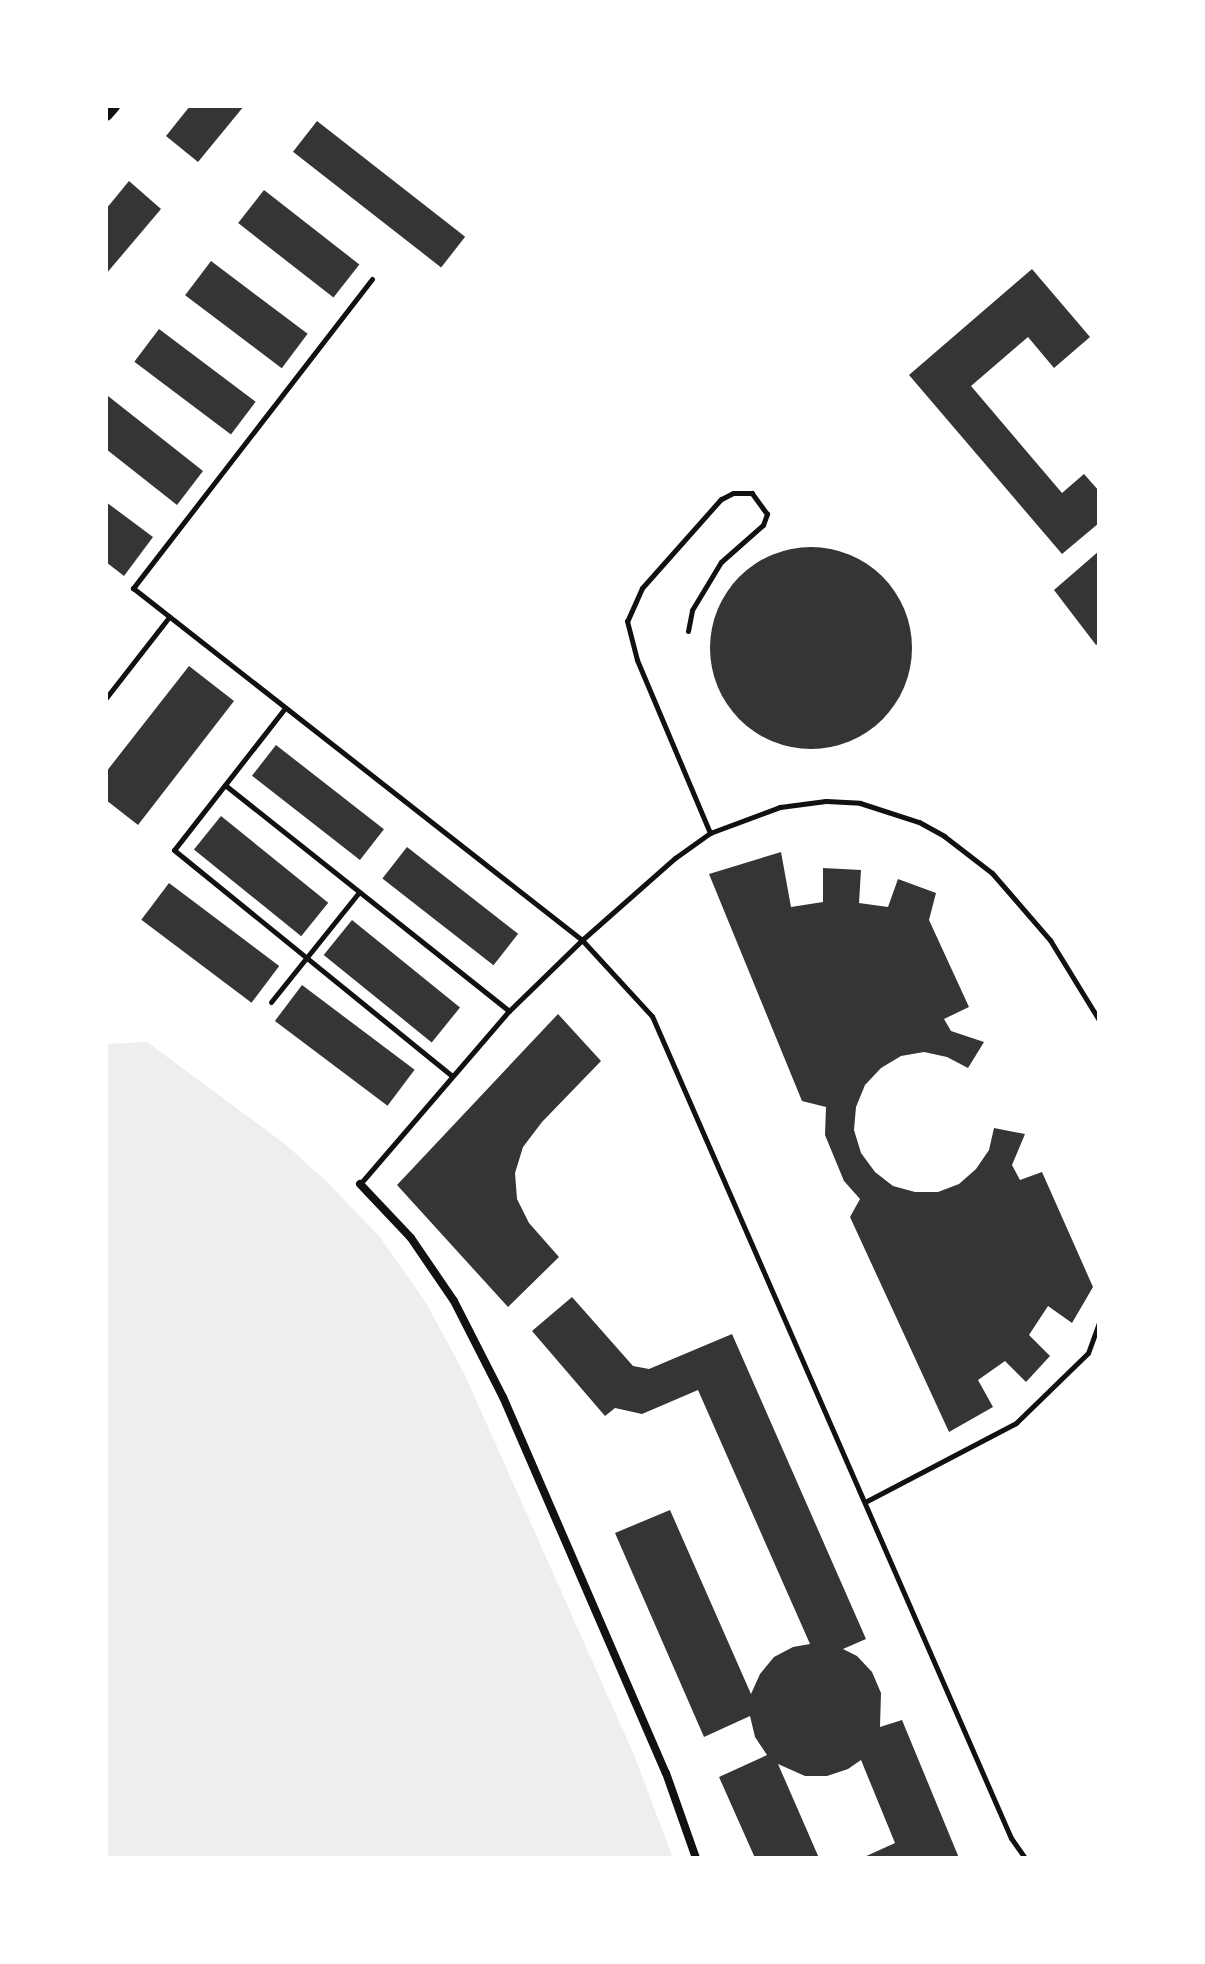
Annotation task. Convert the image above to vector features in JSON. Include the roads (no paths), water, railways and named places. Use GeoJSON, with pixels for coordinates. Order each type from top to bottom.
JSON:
{"type":"FeatureCollection","features":[{"type":"Feature","properties":{"kind":"main road"},"geometry":{"type":"LineString","coordinates":[[106,114],[113,106]]}},
{"type":"Feature","properties":{"kind":"street"},"geometry":{"type":"LineString","coordinates":[[360,1184],[411,1238],[445,1289],[503,1397],[666,1773],[696,1858]]}},
{"type":"Feature","properties":{"kind":"lane"},"geometry":{"type":"LineString","coordinates":[[372,279],[133,588],[582,940],[652,1016],[1011,1838],[1025,1858]]}},
{"type":"Feature","properties":{"kind":"lane"},"geometry":{"type":"LineString","coordinates":[[688,631],[692,610],[721,562],[763,525],[767,514],[752,493],[733,493],[721,499],[642,588],[627,621],[637,660],[710,833]]}},
{"type":"Feature","properties":{"kind":"lane"},"geometry":{"type":"LineString","coordinates":[[106,698],[169,617]]}},
{"type":"Feature","properties":{"kind":"lane"},"geometry":{"type":"LineString","coordinates":[[285,708],[174,850],[452,1076]]}},
{"type":"Feature","properties":{"kind":"lane"},"geometry":{"type":"LineString","coordinates":[[225,784],[509,1011]]}},
{"type":"Feature","properties":{"kind":"lane"},"geometry":{"type":"LineString","coordinates":[[360,1184],[509,1011],[582,940],[675,858],[710,833],[780,807],[826,801],[860,803],[919,822],[992,873],[1050,940],[1099,1020]]}},
{"type":"Feature","properties":{"kind":"lane"},"geometry":{"type":"LineString","coordinates":[[271,1002],[359,892]]}},
{"type":"Feature","properties":{"kind":"lane"},"geometry":{"type":"LineString","coordinates":[[865,1502],[1016,1423],[1088,1353],[1099,1323]]}}]}
